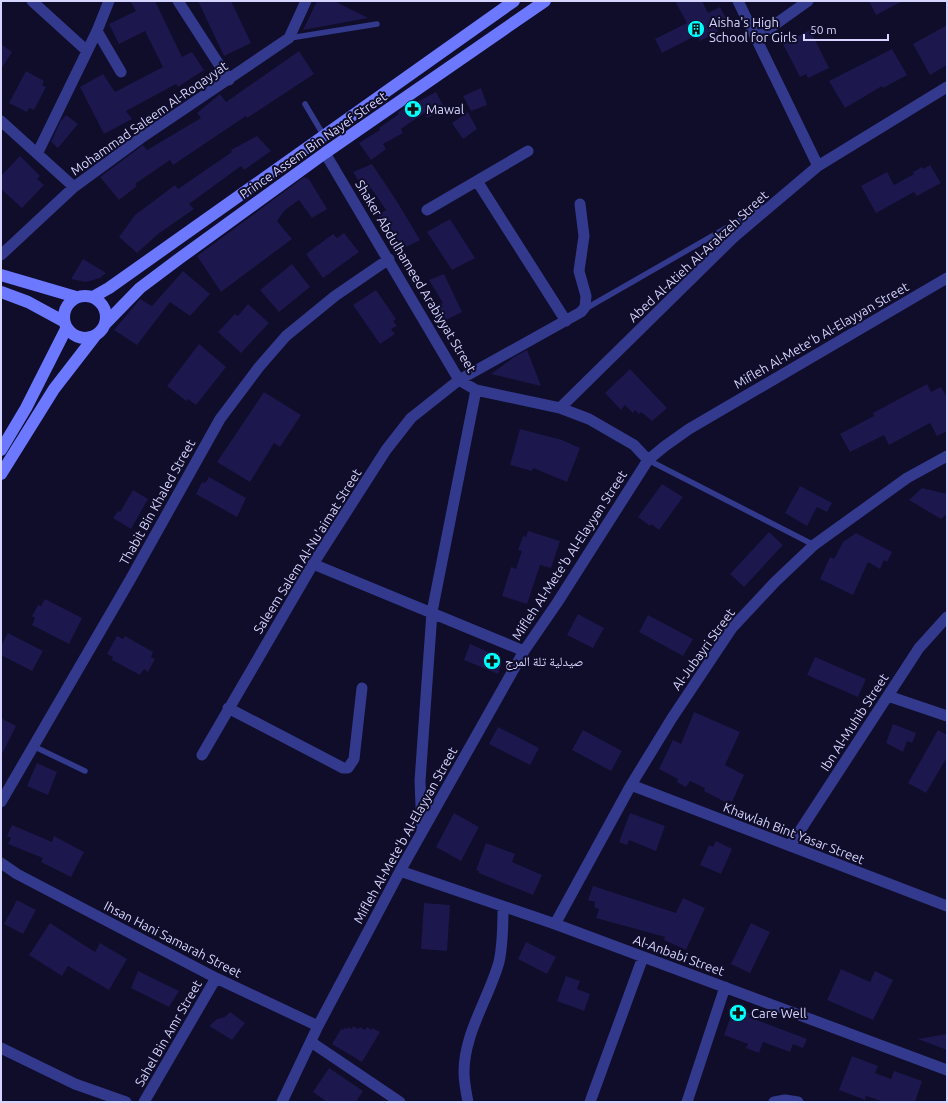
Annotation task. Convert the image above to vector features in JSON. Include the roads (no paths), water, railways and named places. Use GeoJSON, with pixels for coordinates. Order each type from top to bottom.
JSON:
{"type":"FeatureCollection","features":[{"type":"Feature","properties":{"kind":"main road","name":"Prince Assem Bin Nayef Street"},"geometry":{"type":"LineString","coordinates":[[92,297],[109,288],[514,1]]}},
{"type":"Feature","properties":{"kind":"main road","name":"Prince Assem Bin Nayef Street"},"geometry":{"type":"LineString","coordinates":[[106,319],[140,288],[325,152],[546,1]]}},
{"type":"Feature","properties":{"kind":"main road"},"geometry":{"type":"LineString","coordinates":[[1,275],[76,297],[92,297],[100,302],[106,319],[101,331],[95,336],[54,389],[1,474]]}},
{"type":"Feature","properties":{"kind":"main road"},"geometry":{"type":"LineString","coordinates":[[1,292],[28,302],[65,325],[73,335],[82,338],[95,336]]}},
{"type":"Feature","properties":{"kind":"main road"},"geometry":{"type":"LineString","coordinates":[[1,450],[26,408],[65,325],[65,307],[76,297]]}},
{"type":"Feature","properties":{"kind":"street"},"geometry":{"type":"LineString","coordinates":[[32,1],[87,51]]}},
{"type":"Feature","properties":{"kind":"street"},"geometry":{"type":"LineString","coordinates":[[38,152],[97,31],[109,1]]}},
{"type":"Feature","properties":{"kind":"street"},"geometry":{"type":"LineString","coordinates":[[178,1],[229,80]]}},
{"type":"Feature","properties":{"kind":"street"},"geometry":{"type":"LineString","coordinates":[[289,38],[306,1]]}},
{"type":"Feature","properties":{"kind":"street"},"geometry":{"type":"LineString","coordinates":[[738,1],[818,166]]}},
{"type":"Feature","properties":{"kind":"street"},"geometry":{"type":"LineString","coordinates":[[756,38],[808,1]]}},
{"type":"Feature","properties":{"kind":"street"},"geometry":{"type":"LineString","coordinates":[[97,31],[121,72]]}},
{"type":"Feature","properties":{"kind":"street","name":"Mohammad Saleem Al-Roqayyat"},"geometry":{"type":"LineString","coordinates":[[1,255],[74,186],[289,38]]}},
{"type":"Feature","properties":{"kind":"street","name":"Abed Al-Atieh Al-Arakzeh Street"},"geometry":{"type":"LineString","coordinates":[[560,408],[705,265],[780,197],[818,166],[947,86]]}},
{"type":"Feature","properties":{"kind":"street"},"geometry":{"type":"LineString","coordinates":[[1,120],[74,186]]}},
{"type":"Feature","properties":{"kind":"street"},"geometry":{"type":"LineString","coordinates":[[427,210],[528,151]]}},
{"type":"Feature","properties":{"kind":"street","name":"Shaker Abdulhameed Arabiyyat Street"},"geometry":{"type":"LineString","coordinates":[[325,152],[389,258],[459,380],[476,390],[560,408],[590,419],[634,444],[648,460]]}},
{"type":"Feature","properties":{"kind":"street"},"geometry":{"type":"LineString","coordinates":[[477,181],[566,321]]}},
{"type":"Feature","properties":{"kind":"street"},"geometry":{"type":"LineString","coordinates":[[580,204],[584,236],[579,271],[586,296],[585,307],[581,312]]}},
{"type":"Feature","properties":{"kind":"street","name":"Thabit Bin Khaled Street"},"geometry":{"type":"LineString","coordinates":[[1,802],[130,580],[220,419],[259,367],[286,336],[335,296],[389,258]]}},
{"type":"Feature","properties":{"kind":"street","name":"Mifleh Al-Mete'b Al-Elayyan Street"},"geometry":{"type":"LineString","coordinates":[[282,1102],[318,1026],[400,871],[524,652],[648,460],[689,429],[947,278]]}},
{"type":"Feature","properties":{"kind":"street","name":"Saleem Salem Al-Nu'aimat Street"},"geometry":{"type":"LineString","coordinates":[[202,755],[313,564],[386,450],[411,418],[459,380],[581,312]]}},
{"type":"Feature","properties":{"kind":"street"},"geometry":{"type":"LineString","coordinates":[[422,831],[420,781],[432,612],[476,390]]}},
{"type":"Feature","properties":{"kind":"street","name":"Al-Jubayri Street"},"geometry":{"type":"LineString","coordinates":[[555,924],[632,784],[672,718],[732,628],[775,582],[814,545],[907,478],[947,456]]}},
{"type":"Feature","properties":{"kind":"street"},"geometry":{"type":"LineString","coordinates":[[313,564],[432,612],[524,652]]}},
{"type":"Feature","properties":{"kind":"street","name":"Ibn Al-Muhib Street"},"geometry":{"type":"LineString","coordinates":[[790,846],[919,648],[947,617]]}},
{"type":"Feature","properties":{"kind":"street"},"geometry":{"type":"LineString","coordinates":[[228,708],[343,768],[348,768],[354,760],[362,688]]}},
{"type":"Feature","properties":{"kind":"street"},"geometry":{"type":"LineString","coordinates":[[888,696],[947,716]]}},
{"type":"Feature","properties":{"kind":"street","name":"Khawlah Bint Yasar Street"},"geometry":{"type":"LineString","coordinates":[[632,784],[947,906]]}},
{"type":"Feature","properties":{"kind":"street","name":"Ihsan Hani Samarah Street"},"geometry":{"type":"LineString","coordinates":[[1,863],[17,874],[216,978],[318,1026]]}},
{"type":"Feature","properties":{"kind":"street","name":"Ihsan Hani Samarah Street"},"geometry":{"type":"LineString","coordinates":[[1,870],[17,874]]}},
{"type":"Feature","properties":{"kind":"street","name":"Al-Anbabi Street"},"geometry":{"type":"LineString","coordinates":[[400,871],[437,882],[503,907],[555,924],[947,1070]]}},
{"type":"Feature","properties":{"kind":"street"},"geometry":{"type":"LineString","coordinates":[[468,1102],[464,1071],[468,1049],[499,960],[503,933],[503,907]]}},
{"type":"Feature","properties":{"kind":"street"},"geometry":{"type":"LineString","coordinates":[[590,1102],[644,957]]}},
{"type":"Feature","properties":{"kind":"street","name":"Sahel Bin Amr Street"},"geometry":{"type":"LineString","coordinates":[[144,1102],[216,978]]}},
{"type":"Feature","properties":{"kind":"street"},"geometry":{"type":"LineString","coordinates":[[687,1102],[725,987]]}},
{"type":"Feature","properties":{"kind":"street"},"geometry":{"type":"LineString","coordinates":[[311,1042],[400,1102]]}},
{"type":"Feature","properties":{"kind":"street"},"geometry":{"type":"LineString","coordinates":[[1,1048],[75,1084],[126,1102]]}},
{"type":"Feature","properties":{"kind":"street"},"geometry":{"type":"LineString","coordinates":[[774,1102],[785,1100],[798,1102]]}},
{"type":"Feature","properties":{"kind":"lane"},"geometry":{"type":"LineString","coordinates":[[289,38],[377,24]]}},
{"type":"Feature","properties":{"kind":"lane"},"geometry":{"type":"LineString","coordinates":[[305,104],[324,136]]}},
{"type":"Feature","properties":{"kind":"lane"},"geometry":{"type":"LineString","coordinates":[[581,312],[780,197]]}},
{"type":"Feature","properties":{"kind":"lane"},"geometry":{"type":"LineString","coordinates":[[648,460],[814,545]]}},
{"type":"Feature","properties":{"kind":"lane"},"geometry":{"type":"LineString","coordinates":[[33,746],[85,771]]}},
{"type":"Feature","properties":{"kind":"place","name":"Aisha's High School for Girls"},"geometry":{"type":"Point","coordinates":[696,29]}},
{"type":"Feature","properties":{"kind":"place","name":"Mawal"},"geometry":{"type":"Point","coordinates":[413,109]}},
{"type":"Feature","properties":{"kind":"place","name":"صيدلية تلة المرج"},"geometry":{"type":"Point","coordinates":[492,661]}},
{"type":"Feature","properties":{"kind":"place","name":"Care Well"},"geometry":{"type":"Point","coordinates":[738,1013]}}]}
